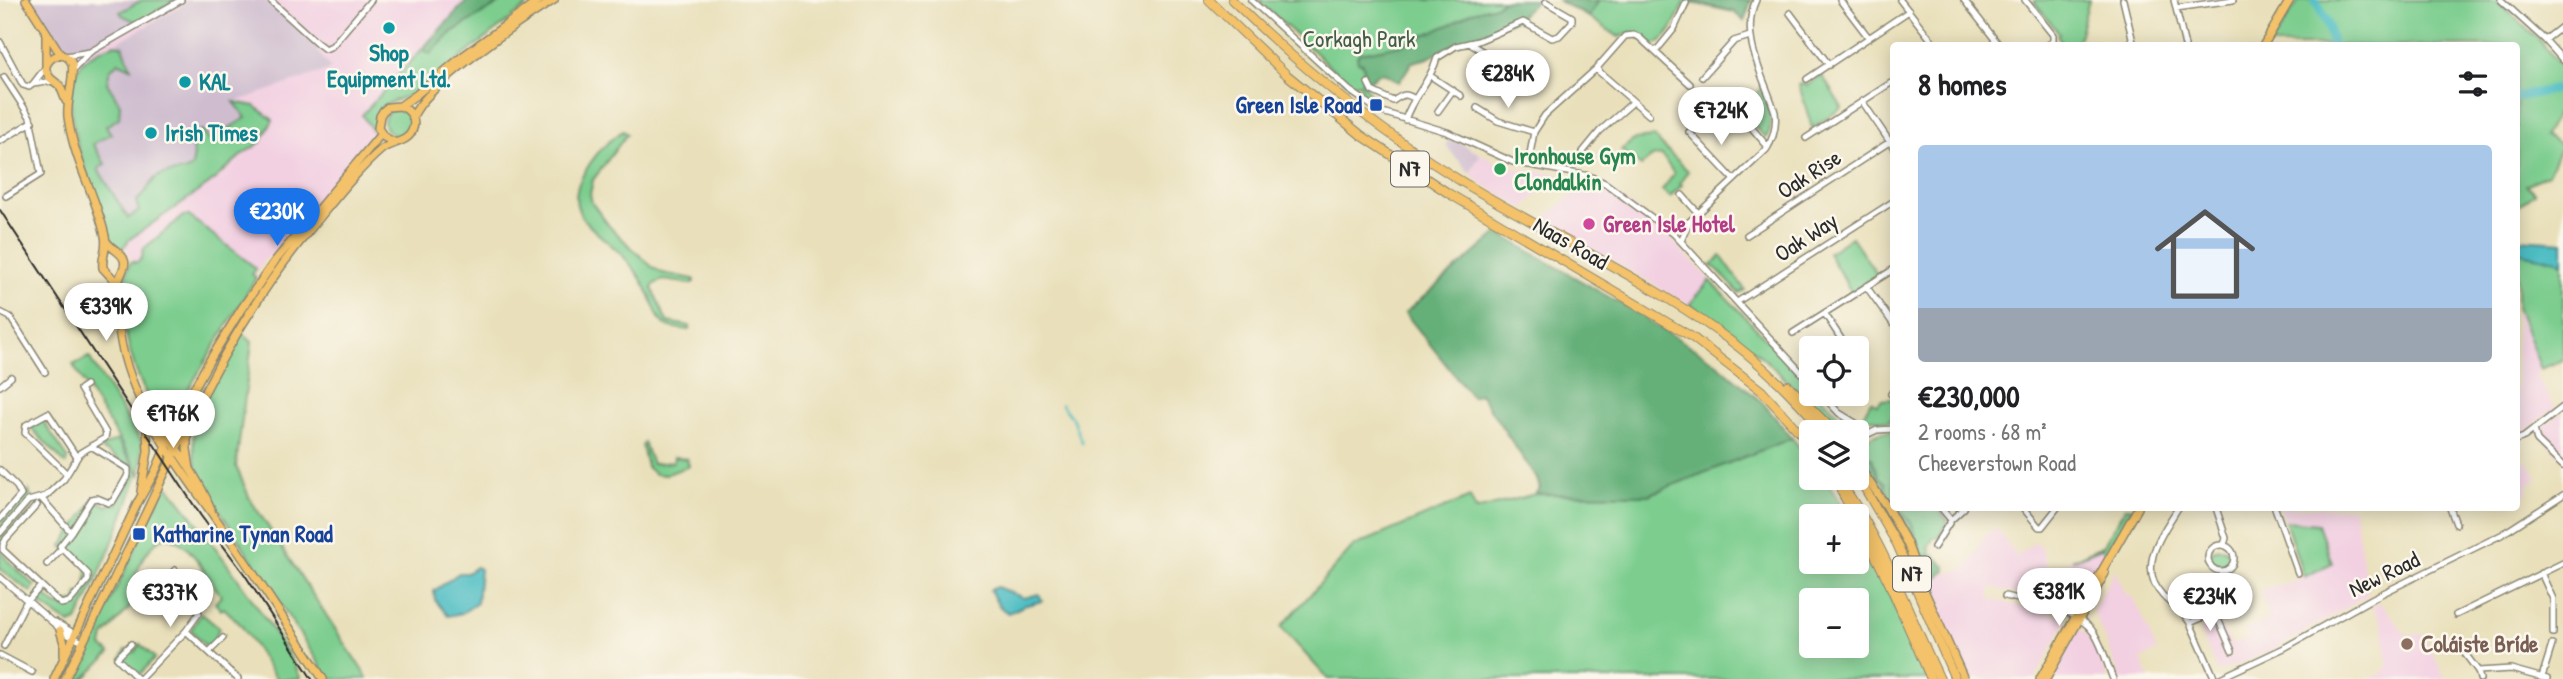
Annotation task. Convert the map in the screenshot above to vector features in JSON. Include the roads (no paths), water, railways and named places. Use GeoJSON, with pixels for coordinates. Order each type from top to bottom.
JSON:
{"type":"FeatureCollection","features":[{"type":"Feature","properties":{"kind":"highway","name":"Naas Road"},"geometry":{"type":"LineString","coordinates":[[1209,0],[1287,75],[1361,135],[1448,193],[1692,337],[1762,391],[1799,432]]}},
{"type":"Feature","properties":{"kind":"highway","name":"Naas Road"},"geometry":{"type":"LineString","coordinates":[[1233,0],[1304,67],[1398,140],[1458,179],[1705,323],[1773,376],[1814,420]]}},
{"type":"Feature","properties":{"kind":"highway"},"geometry":{"type":"LineString","coordinates":[[1773,376],[1795,392],[1823,420]]}},
{"type":"Feature","properties":{"kind":"highway"},"geometry":{"type":"LineString","coordinates":[[1869,489],[1890,519],[1924,590]]}},
{"type":"Feature","properties":{"kind":"highway","name":"N7"},"geometry":{"type":"LineString","coordinates":[[1844,490],[1858,508],[1887,559],[1940,679]]}},
{"type":"Feature","properties":{"kind":"highway","name":"N7"},"geometry":{"type":"LineString","coordinates":[[1867,490],[1897,544],[1955,679]]}},
{"type":"Feature","properties":{"kind":"highway"},"geometry":{"type":"LineString","coordinates":[[1869,544],[1931,679]]}},
{"type":"Feature","properties":{"kind":"main road"},"geometry":{"type":"LineString","coordinates":[[26,0],[46,33],[62,55],[71,62],[67,103],[75,152],[106,241],[106,255],[102,264],[118,284]]}},
{"type":"Feature","properties":{"kind":"main road"},"geometry":{"type":"LineString","coordinates":[[398,142],[388,140],[381,134],[378,122],[388,107],[400,106],[540,0]]}},
{"type":"Feature","properties":{"kind":"main road"},"geometry":{"type":"LineString","coordinates":[[65,679],[188,422],[229,343],[280,266],[379,152],[411,135],[414,129],[413,117],[421,102],[520,21],[554,0]]}},
{"type":"Feature","properties":{"kind":"main road"},"geometry":{"type":"LineString","coordinates":[[2265,42],[2290,0]]}},
{"type":"Feature","properties":{"kind":"main road"},"geometry":{"type":"LineString","coordinates":[[46,33],[47,75],[55,81],[67,103]]}},
{"type":"Feature","properties":{"kind":"main road"},"geometry":{"type":"LineString","coordinates":[[46,65],[53,56],[62,55]]}},
{"type":"Feature","properties":{"kind":"main road"},"geometry":{"type":"LineString","coordinates":[[55,81],[63,81],[72,73]]}},
{"type":"Feature","properties":{"kind":"main road"},"geometry":{"type":"LineString","coordinates":[[400,106],[413,117]]}},
{"type":"Feature","properties":{"kind":"main road"},"geometry":{"type":"LineString","coordinates":[[54,679],[180,415],[208,363],[262,279],[381,134]]}},
{"type":"Feature","properties":{"kind":"main road"},"geometry":{"type":"LineString","coordinates":[[106,241],[125,261],[118,284],[121,347],[134,388],[154,429],[167,444],[323,679]]}},
{"type":"Feature","properties":{"kind":"main road"},"geometry":{"type":"LineString","coordinates":[[106,255],[115,252]]}},
{"type":"Feature","properties":{"kind":"main road"},"geometry":{"type":"LineString","coordinates":[[110,274],[119,274]]}},
{"type":"Feature","properties":{"kind":"main road"},"geometry":{"type":"LineString","coordinates":[[149,416],[166,421],[180,415]]}},
{"type":"Feature","properties":{"kind":"main road"},"geometry":{"type":"LineString","coordinates":[[138,502],[148,451],[149,416]]}},
{"type":"Feature","properties":{"kind":"main road"},"geometry":{"type":"LineString","coordinates":[[188,422],[187,449],[192,475]]}},
{"type":"Feature","properties":{"kind":"main road"},"geometry":{"type":"LineString","coordinates":[[173,454],[192,475],[214,516]]}},
{"type":"Feature","properties":{"kind":"main road"},"geometry":{"type":"LineString","coordinates":[[1869,482],[1897,524],[1964,679]]}},
{"type":"Feature","properties":{"kind":"main road"},"geometry":{"type":"LineString","coordinates":[[2046,679],[2136,511]]}},
{"type":"Feature","properties":{"kind":"main road"},"geometry":{"type":"LineString","coordinates":[[2040,679],[2078,618]]}},
{"type":"Feature","properties":{"kind":"main road"},"geometry":{"type":"LineString","coordinates":[[60,629],[65,643],[63,660]]}},
{"type":"Feature","properties":{"kind":"street"},"geometry":{"type":"LineString","coordinates":[[72,73],[90,52],[181,0]]}},
{"type":"Feature","properties":{"kind":"street"},"geometry":{"type":"LineString","coordinates":[[270,0],[325,49],[332,46],[371,0]]}},
{"type":"Feature","properties":{"kind":"street"},"geometry":{"type":"LineString","coordinates":[[1251,0],[1363,101],[1387,115],[1447,132],[1501,157],[1595,178],[1667,228],[1799,370]]}},
{"type":"Feature","properties":{"kind":"street"},"geometry":{"type":"LineString","coordinates":[[1681,242],[1689,222],[1768,147],[1775,132],[1775,112],[1750,34],[1750,14],[1756,0]]}},
{"type":"Feature","properties":{"kind":"street"},"geometry":{"type":"LineString","coordinates":[[1840,0],[1869,38]]}},
{"type":"Feature","properties":{"kind":"street"},"geometry":{"type":"LineString","coordinates":[[1900,0],[1933,42]]}},
{"type":"Feature","properties":{"kind":"street"},"geometry":{"type":"LineString","coordinates":[[1964,0],[1997,42]]}},
{"type":"Feature","properties":{"kind":"street"},"geometry":{"type":"LineString","coordinates":[[2025,0],[2053,35],[2052,42]]}},
{"type":"Feature","properties":{"kind":"street"},"geometry":{"type":"LineString","coordinates":[[2123,0],[2133,42]]}},
{"type":"Feature","properties":{"kind":"street"},"geometry":{"type":"LineString","coordinates":[[2174,0],[2184,42]]}},
{"type":"Feature","properties":{"kind":"street"},"geometry":{"type":"LineString","coordinates":[[2176,8],[2233,0]]}},
{"type":"Feature","properties":{"kind":"street"},"geometry":{"type":"LineString","coordinates":[[2501,0],[2563,60]]}},
{"type":"Feature","properties":{"kind":"street"},"geometry":{"type":"LineString","coordinates":[[2507,6],[2511,0]]}},
{"type":"Feature","properties":{"kind":"street"},"geometry":{"type":"LineString","coordinates":[[1405,120],[1415,99],[1432,76],[1437,58],[1455,46],[1522,22],[1552,38],[1559,36],[1572,22],[1572,18],[1546,2]]}},
{"type":"Feature","properties":{"kind":"street"},"geometry":{"type":"LineString","coordinates":[[1656,51],[1674,29],[1686,3]]}},
{"type":"Feature","properties":{"kind":"street"},"geometry":{"type":"LineString","coordinates":[[1807,79],[1909,11]]}},
{"type":"Feature","properties":{"kind":"street"},"geometry":{"type":"LineString","coordinates":[[1790,13],[1829,65]]}},
{"type":"Feature","properties":{"kind":"street"},"geometry":{"type":"LineString","coordinates":[[2545,40],[2563,26]]}},
{"type":"Feature","properties":{"kind":"street"},"geometry":{"type":"LineString","coordinates":[[1528,165],[1534,132],[1545,115],[1596,69],[1621,39],[1629,34],[1639,37],[1690,84]]}},
{"type":"Feature","properties":{"kind":"street"},"geometry":{"type":"LineString","coordinates":[[1702,77],[1734,41],[1750,34]]}},
{"type":"Feature","properties":{"kind":"street"},"geometry":{"type":"LineString","coordinates":[[0,42],[23,85],[29,87],[55,81]]}},
{"type":"Feature","properties":{"kind":"street"},"geometry":{"type":"LineString","coordinates":[[1469,43],[1528,79]]}},
{"type":"Feature","properties":{"kind":"street"},"geometry":{"type":"LineString","coordinates":[[62,55],[90,52]]}},
{"type":"Feature","properties":{"kind":"street"},"geometry":{"type":"LineString","coordinates":[[33,84],[46,65]]}},
{"type":"Feature","properties":{"kind":"street"},"geometry":{"type":"LineString","coordinates":[[1596,69],[1649,115]]}},
{"type":"Feature","properties":{"kind":"street"},"geometry":{"type":"LineString","coordinates":[[6,196],[41,174],[32,122],[2,78],[14,70]]}},
{"type":"Feature","properties":{"kind":"street"},"geometry":{"type":"LineString","coordinates":[[1432,76],[1461,96]]}},
{"type":"Feature","properties":{"kind":"street"},"geometry":{"type":"LineString","coordinates":[[1368,83],[1372,91],[1393,101],[1401,94],[1415,99]]}},
{"type":"Feature","properties":{"kind":"street"},"geometry":{"type":"LineString","coordinates":[[1806,138],[1890,84]]}},
{"type":"Feature","properties":{"kind":"street"},"geometry":{"type":"LineString","coordinates":[[1438,111],[1452,90]]}},
{"type":"Feature","properties":{"kind":"street"},"geometry":{"type":"LineString","coordinates":[[1752,94],[1739,113],[1768,147]]}},
{"type":"Feature","properties":{"kind":"street"},"geometry":{"type":"LineString","coordinates":[[1862,101],[1890,140]]}},
{"type":"Feature","properties":{"kind":"street"},"geometry":{"type":"LineString","coordinates":[[1582,153],[1600,131],[1632,103]]}},
{"type":"Feature","properties":{"kind":"street"},"geometry":{"type":"LineString","coordinates":[[1477,108],[1498,121],[1534,132]]}},
{"type":"Feature","properties":{"kind":"street"},"geometry":{"type":"LineString","coordinates":[[0,141],[32,122]]}},
{"type":"Feature","properties":{"kind":"street"},"geometry":{"type":"LineString","coordinates":[[1689,132],[1734,180]]}},
{"type":"Feature","properties":{"kind":"street","name":"Oak Rise"},"geometry":{"type":"LineString","coordinates":[[1747,235],[1890,144]]}},
{"type":"Feature","properties":{"kind":"street"},"geometry":{"type":"LineString","coordinates":[[1682,195],[1698,213]]}},
{"type":"Feature","properties":{"kind":"street","name":"Oak Way"},"geometry":{"type":"LineString","coordinates":[[1737,302],[1890,204]]}},
{"type":"Feature","properties":{"kind":"street"},"geometry":{"type":"LineString","coordinates":[[1667,228],[1689,222]]}},
{"type":"Feature","properties":{"kind":"street"},"geometry":{"type":"LineString","coordinates":[[1793,333],[1890,271]]}},
{"type":"Feature","properties":{"kind":"street"},"geometry":{"type":"LineString","coordinates":[[1866,286],[1890,320]]}},
{"type":"Feature","properties":{"kind":"street"},"geometry":{"type":"LineString","coordinates":[[3,302],[0,312],[10,317],[45,372]]}},
{"type":"Feature","properties":{"kind":"street"},"geometry":{"type":"LineString","coordinates":[[1825,314],[1839,336]]}},
{"type":"Feature","properties":{"kind":"street"},"geometry":{"type":"LineString","coordinates":[[0,386],[11,377]]}},
{"type":"Feature","properties":{"kind":"street"},"geometry":{"type":"LineString","coordinates":[[0,533],[28,501],[42,499],[66,474],[76,456],[105,438],[106,433],[80,389],[86,385]]}},
{"type":"Feature","properties":{"kind":"street"},"geometry":{"type":"LineString","coordinates":[[1832,406],[1850,420]]}},
{"type":"Feature","properties":{"kind":"street"},"geometry":{"type":"LineString","coordinates":[[2520,438],[2563,407]]}},
{"type":"Feature","properties":{"kind":"street"},"geometry":{"type":"LineString","coordinates":[[66,474],[25,433],[26,425],[48,413],[76,456]]}},
{"type":"Feature","properties":{"kind":"street"},"geometry":{"type":"LineString","coordinates":[[1869,434],[1877,430],[1890,429]]}},
{"type":"Feature","properties":{"kind":"street"},"geometry":{"type":"LineString","coordinates":[[2533,429],[2537,441]]}},
{"type":"Feature","properties":{"kind":"street"},"geometry":{"type":"LineString","coordinates":[[2524,437],[2537,441],[2563,466]]}},
{"type":"Feature","properties":{"kind":"street"},"geometry":{"type":"LineString","coordinates":[[47,564],[61,549],[61,544],[92,499],[97,498],[109,503],[113,501],[129,472],[126,467],[91,446]]}},
{"type":"Feature","properties":{"kind":"street"},"geometry":{"type":"LineString","coordinates":[[0,470],[21,492],[18,500],[0,519]]}},
{"type":"Feature","properties":{"kind":"street","name":"New Road"},"geometry":{"type":"LineString","coordinates":[[2216,679],[2284,648],[2373,598],[2501,535],[2563,495]]}},
{"type":"Feature","properties":{"kind":"street"},"geometry":{"type":"LineString","coordinates":[[42,499],[71,531]]}},
{"type":"Feature","properties":{"kind":"street"},"geometry":{"type":"LineString","coordinates":[[37,505],[6,539],[3,548],[12,560],[61,604],[69,602],[88,580],[88,574],[61,549]]}},
{"type":"Feature","properties":{"kind":"street"},"geometry":{"type":"LineString","coordinates":[[1944,511],[1951,520]]}},
{"type":"Feature","properties":{"kind":"street"},"geometry":{"type":"LineString","coordinates":[[1934,547],[1951,520],[1961,511]]}},
{"type":"Feature","properties":{"kind":"street"},"geometry":{"type":"LineString","coordinates":[[2026,511],[2039,527],[2042,527],[2055,511]]}},
{"type":"Feature","properties":{"kind":"street"},"geometry":{"type":"LineString","coordinates":[[2176,511],[2158,541],[2151,570],[2162,595],[2185,614],[2216,679]]}},
{"type":"Feature","properties":{"kind":"street"},"geometry":{"type":"LineString","coordinates":[[2217,511],[2226,538],[2224,545]]}},
{"type":"Feature","properties":{"kind":"street"},"geometry":{"type":"LineString","coordinates":[[2276,511],[2298,573]]}},
{"type":"Feature","properties":{"kind":"street"},"geometry":{"type":"LineString","coordinates":[[2451,511],[2456,524]]}},
{"type":"Feature","properties":{"kind":"street"},"geometry":{"type":"LineString","coordinates":[[2216,545],[2224,545],[2231,550],[2233,562],[2228,569],[2216,570],[2208,562],[2208,554],[2216,545]]}},
{"type":"Feature","properties":{"kind":"street"},"geometry":{"type":"LineString","coordinates":[[2456,615],[2563,563]]}},
{"type":"Feature","properties":{"kind":"street"},"geometry":{"type":"LineString","coordinates":[[142,606],[175,570]]}},
{"type":"Feature","properties":{"kind":"street"},"geometry":{"type":"LineString","coordinates":[[2541,573],[2553,599],[2553,633]]}},
{"type":"Feature","properties":{"kind":"street"},"geometry":{"type":"LineString","coordinates":[[0,577],[60,629],[83,642]]}},
{"type":"Feature","properties":{"kind":"street"},"geometry":{"type":"LineString","coordinates":[[131,644],[117,658],[139,679],[197,618],[198,608],[169,579]]}},
{"type":"Feature","properties":{"kind":"street"},"geometry":{"type":"LineString","coordinates":[[4,646],[28,600],[41,586]]}},
{"type":"Feature","properties":{"kind":"street"},"geometry":{"type":"LineString","coordinates":[[2005,596],[2078,618],[2095,634],[2113,679]]}},
{"type":"Feature","properties":{"kind":"street"},"geometry":{"type":"LineString","coordinates":[[2211,603],[2232,651]]}},
{"type":"Feature","properties":{"kind":"street"},"geometry":{"type":"LineString","coordinates":[[2190,623],[2215,612]]}},
{"type":"Feature","properties":{"kind":"street"},"geometry":{"type":"LineString","coordinates":[[52,621],[75,637]]}},
{"type":"Feature","properties":{"kind":"street"},"geometry":{"type":"LineString","coordinates":[[186,631],[232,677]]}},
{"type":"Feature","properties":{"kind":"street"},"geometry":{"type":"LineString","coordinates":[[209,652],[223,638]]}},
{"type":"Feature","properties":{"kind":"street"},"geometry":{"type":"LineString","coordinates":[[2457,643],[2479,671],[2480,679]]}},
{"type":"Feature","properties":{"kind":"street"},"geometry":{"type":"LineString","coordinates":[[2479,671],[2511,669],[2544,678],[2552,645]]}},
{"type":"Feature","properties":{"kind":"street"},"geometry":{"type":"LineString","coordinates":[[0,655],[32,672]]}},
{"type":"Feature","properties":{"kind":"water"},"geometry":{"type":"Polygon","coordinates":[[[2520,239],[2563,242],[2563,262],[2520,253],[2520,239]]]}},
{"type":"Feature","properties":{"kind":"water"},"geometry":{"type":"Polygon","coordinates":[[[476,567],[480,569],[477,603],[462,613],[448,616],[435,600],[434,591],[459,573],[467,573],[476,567]]]}},
{"type":"Feature","properties":{"kind":"water"},"geometry":{"type":"Polygon","coordinates":[[[997,587],[1024,598],[1039,594],[1042,601],[1009,613],[999,606],[990,590],[997,587]]]}},
{"type":"Feature","properties":{"kind":"waterway"},"geometry":{"type":"LineString","coordinates":[[2315,0],[2327,22],[2332,42]]}},
{"type":"Feature","properties":{"kind":"waterway"},"geometry":{"type":"LineString","coordinates":[[2520,96],[2563,88]]}},
{"type":"Feature","properties":{"kind":"waterway"},"geometry":{"type":"LineString","coordinates":[[1061,404],[1073,419],[1082,443]]}},
{"type":"Feature","properties":{"kind":"tram line"},"geometry":{"type":"LineString","coordinates":[[0,210],[201,516],[245,575],[312,679]]}},
{"type":"Feature","properties":{"kind":"place","name":"Shop Equipment Ltd."},"geometry":{"type":"Point","coordinates":[389,28]}},
{"type":"Feature","properties":{"kind":"place","name":"KAL"},"geometry":{"type":"Point","coordinates":[185,82]}},
{"type":"Feature","properties":{"kind":"place","name":"Green Isle Road"},"geometry":{"type":"Point","coordinates":[1376,105]}},
{"type":"Feature","properties":{"kind":"place","name":"Irish Times"},"geometry":{"type":"Point","coordinates":[151,133]}},
{"type":"Feature","properties":{"kind":"place","name":"Ironhouse Gym Clondalkin"},"geometry":{"type":"Point","coordinates":[1500,169]}},
{"type":"Feature","properties":{"kind":"place","name":"Green Isle Hotel"},"geometry":{"type":"Point","coordinates":[1589,224]}},
{"type":"Feature","properties":{"kind":"place","name":"Katharine Tynan Road"},"geometry":{"type":"Point","coordinates":[139,534]}},
{"type":"Feature","properties":{"kind":"place","name":"Coláiste Bríde"},"geometry":{"type":"Point","coordinates":[2407,644]}},
{"type":"Feature","properties":{"kind":"park label","name":"Corkagh Park"},"geometry":{"type":"Point","coordinates":[1359,39]}}]}
